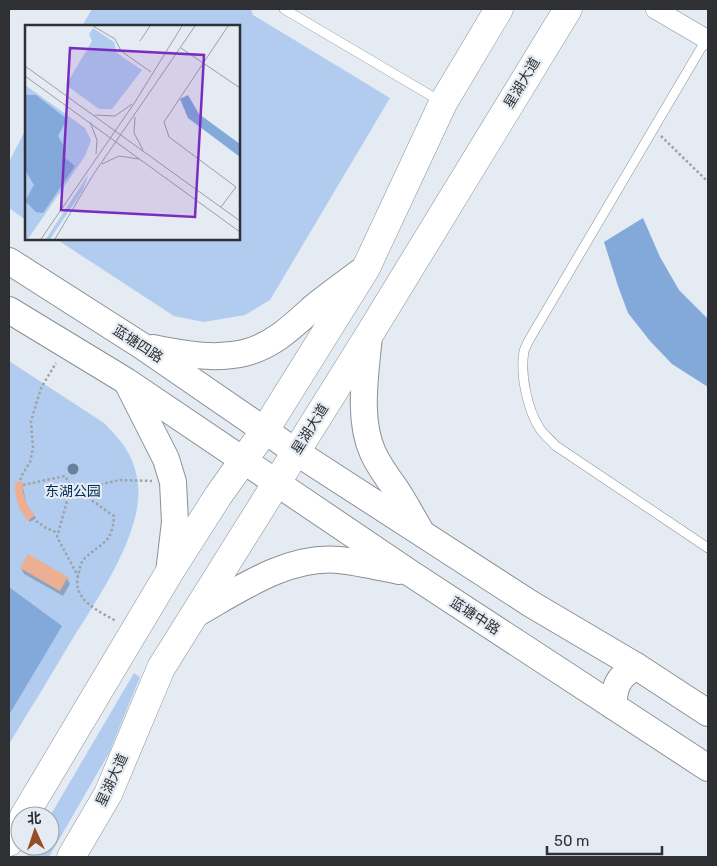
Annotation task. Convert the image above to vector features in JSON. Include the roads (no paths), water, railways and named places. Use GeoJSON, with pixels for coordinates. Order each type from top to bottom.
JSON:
{"type":"FeatureCollection","features":[{"type":"Feature","properties":{"kind":"main road"},"geometry":{"type":"LineString","coordinates":[[30,806],[218,496],[265,430],[366,268],[443,103],[499,9]]}},
{"type":"Feature","properties":{"kind":"main road","name":"星湖大道"},"geometry":{"type":"LineString","coordinates":[[71,857],[108,794],[161,668],[369,335],[568,9]]}},
{"type":"Feature","properties":{"kind":"main road","name":"蓝塘四路"},"geometry":{"type":"LineString","coordinates":[[9,261],[142,346],[265,430]]}},
{"type":"Feature","properties":{"kind":"main road"},"geometry":{"type":"LineString","coordinates":[[142,346],[188,355],[217,356],[243,353],[262,348],[280,337],[366,268]]}},
{"type":"Feature","properties":{"kind":"main road"},"geometry":{"type":"LineString","coordinates":[[9,310],[126,381],[244,460]]}},
{"type":"Feature","properties":{"kind":"main road"},"geometry":{"type":"LineString","coordinates":[[369,335],[364,409],[366,434],[372,452],[382,471],[396,489],[424,534]]}},
{"type":"Feature","properties":{"kind":"main road"},"geometry":{"type":"LineString","coordinates":[[126,381],[166,459],[173,482],[174,522],[170,573]]}},
{"type":"Feature","properties":{"kind":"main road"},"geometry":{"type":"LineString","coordinates":[[265,430],[531,604],[636,666],[708,713]]}},
{"type":"Feature","properties":{"kind":"main road","name":"蓝塘中路"},"geometry":{"type":"LineString","coordinates":[[244,460],[410,573],[708,768]]}},
{"type":"Feature","properties":{"kind":"main road"},"geometry":{"type":"LineString","coordinates":[[194,615],[259,578],[283,568],[316,560],[338,560],[410,573]]}},
{"type":"Feature","properties":{"kind":"main road"},"geometry":{"type":"LineString","coordinates":[[131,639],[161,668]]}},
{"type":"Feature","properties":{"kind":"main road"},"geometry":{"type":"LineString","coordinates":[[613,706],[615,689],[624,674],[636,666]]}},
{"type":"Feature","properties":{"kind":"street"},"geometry":{"type":"LineString","coordinates":[[655,9],[708,38]]}},
{"type":"Feature","properties":{"kind":"lane"},"geometry":{"type":"LineString","coordinates":[[284,9],[443,103]]}},
{"type":"Feature","properties":{"kind":"lane"},"geometry":{"type":"LineString","coordinates":[[708,38],[529,340],[524,350],[523,370],[532,413],[540,430],[556,446],[708,548]]}},
{"type":"Feature","properties":{"kind":"park label","name":"东湖公园"},"geometry":{"type":"Point","coordinates":[73,491]}}]}
